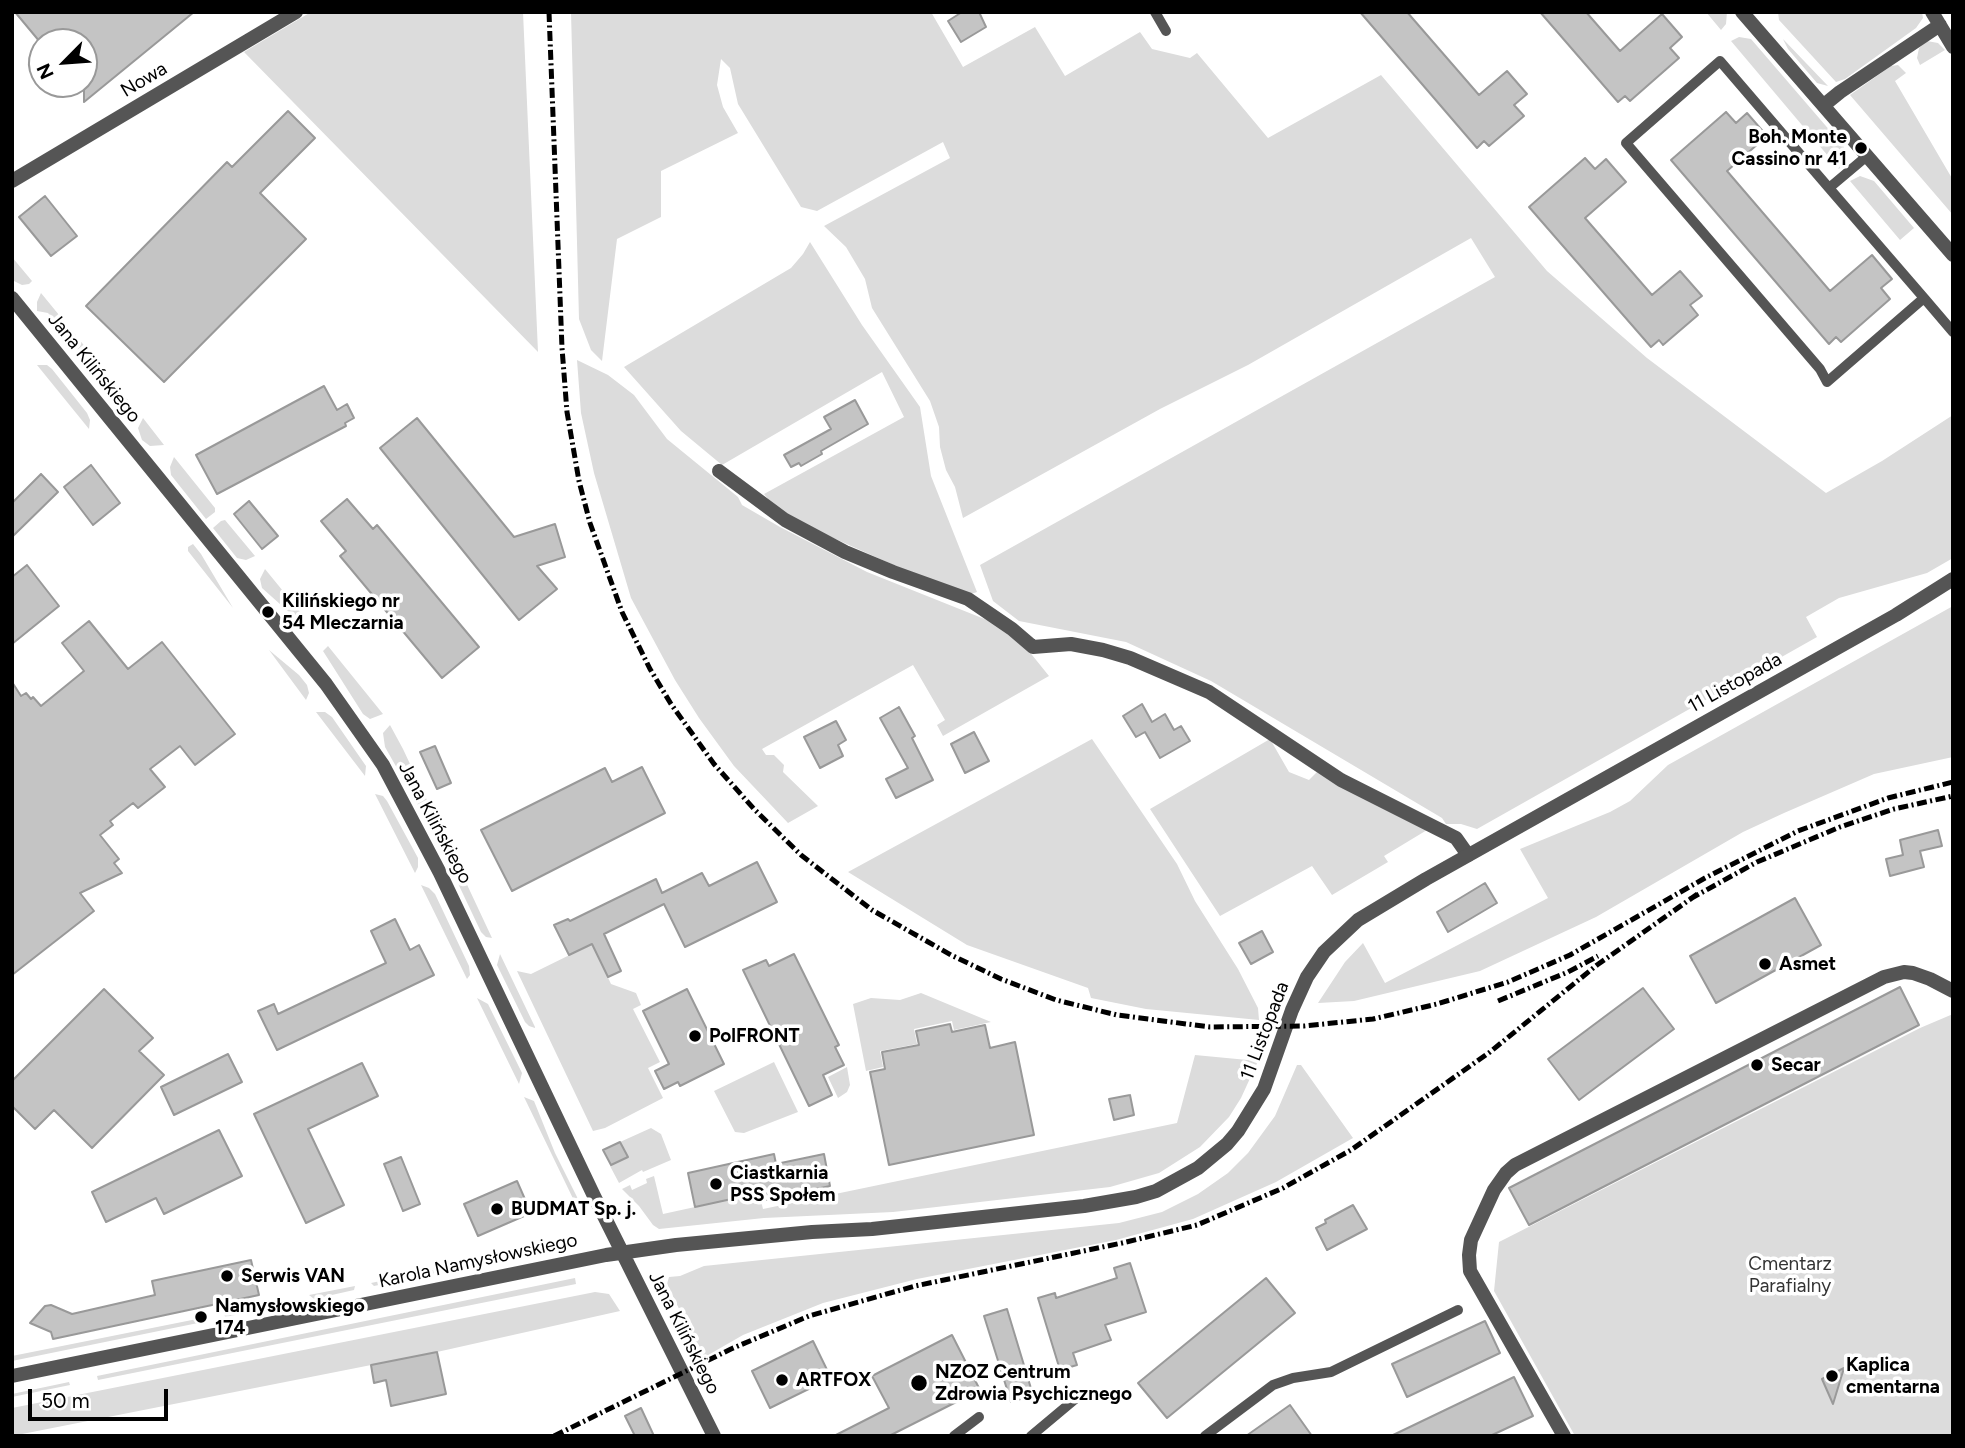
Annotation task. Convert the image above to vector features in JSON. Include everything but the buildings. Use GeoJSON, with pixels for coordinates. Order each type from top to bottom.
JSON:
{"type":"FeatureCollection","features":[{"type":"Feature","properties":{"kind":"street","name":"Nowa"},"geometry":{"type":"LineString","coordinates":[[12,181],[296,12]]}},
{"type":"Feature","properties":{"kind":"street"},"geometry":{"type":"LineString","coordinates":[[1742,12],[1953,255]]}},
{"type":"Feature","properties":{"kind":"street"},"geometry":{"type":"LineString","coordinates":[[1824,105],[1936,18],[1953,47]]}},
{"type":"Feature","properties":{"kind":"street","name":"Jana Kilińskiego"},"geometry":{"type":"LineString","coordinates":[[12,298],[314,670],[364,735],[383,765],[440,873],[622,1252],[714,1436]]}},
{"type":"Feature","properties":{"kind":"street"},"geometry":{"type":"LineString","coordinates":[[719,471],[785,520],[869,562],[968,599],[1033,647],[1071,644],[1103,650],[1130,657],[1209,692],[1341,780],[1456,838],[1468,855]]}},
{"type":"Feature","properties":{"kind":"street","name":"11 Listopada"},"geometry":{"type":"LineString","coordinates":[[622,1252],[1084,1206],[1136,1197],[1171,1184],[1211,1158],[1227,1144],[1247,1118],[1264,1089],[1302,987],[1316,963],[1335,940],[1373,908],[1896,615],[1953,579]]}},
{"type":"Feature","properties":{"kind":"street"},"geometry":{"type":"LineString","coordinates":[[1564,1436],[1470,1271],[1471,1240],[1494,1190],[1506,1173],[1515,1165],[1884,977],[1904,972],[1913,973],[1953,991]]}},
{"type":"Feature","properties":{"kind":"street","name":"Karola Namysłowskiego"},"geometry":{"type":"LineString","coordinates":[[12,1376],[622,1252]]}},
{"type":"Feature","properties":{"kind":"lane"},"geometry":{"type":"LineString","coordinates":[[1155,12],[1166,32]]}},
{"type":"Feature","properties":{"kind":"lane"},"geometry":{"type":"LineString","coordinates":[[1924,298],[1827,382],[1820,369],[1626,143],[1720,61],[1924,298],[1953,332]]}},
{"type":"Feature","properties":{"kind":"lane"},"geometry":{"type":"LineString","coordinates":[[1829,188],[1867,156]]}},
{"type":"Feature","properties":{"kind":"lane"},"geometry":{"type":"LineString","coordinates":[[1205,1436],[1273,1385],[1293,1378],[1331,1372],[1458,1310]]}},
{"type":"Feature","properties":{"kind":"lane"},"geometry":{"type":"LineString","coordinates":[[1031,1436],[1080,1395]]}},
{"type":"Feature","properties":{"kind":"lane"},"geometry":{"type":"LineString","coordinates":[[954,1436],[979,1418]]}},
{"type":"Feature","properties":{"kind":"green space"},"geometry":{"type":"Polygon","coordinates":[[[311,12],[523,12],[538,352],[244,52],[311,12]]]}},
{"type":"Feature","properties":{"kind":"green space"},"geometry":{"type":"Polygon","coordinates":[[[571,12],[931,12],[963,67],[1035,27],[1065,76],[1140,32],[1152,49],[1190,58],[1197,53],[1268,138],[1381,75],[1547,271],[1647,358],[1826,493],[1953,415],[1953,558],[1927,573],[1839,598],[1806,617],[1817,637],[1477,829],[1461,824],[1446,824],[1442,818],[1211,681],[1126,642],[1019,621],[993,601],[980,565],[1495,277],[1471,238],[1248,365],[1160,409],[963,518],[955,487],[946,470],[940,447],[939,427],[930,401],[872,308],[865,279],[846,247],[824,226],[950,158],[943,142],[817,211],[801,207],[738,104],[730,68],[721,59],[717,85],[723,107],[738,133],[661,171],[661,217],[617,239],[602,361],[591,350],[579,319],[571,12]]]}},
{"type":"Feature","properties":{"kind":"green space"},"geometry":{"type":"Polygon","coordinates":[[[1706,12],[1727,12],[1726,24],[1721,30],[1706,12]]]}},
{"type":"Feature","properties":{"kind":"green space"},"geometry":{"type":"Polygon","coordinates":[[[1778,12],[1922,12],[1923,18],[1916,28],[1845,79],[1836,82],[1779,20],[1778,12]]]}},
{"type":"Feature","properties":{"kind":"green space"},"geometry":{"type":"Polygon","coordinates":[[[1739,37],[1751,39],[1844,147],[1845,161],[1839,169],[1731,41],[1739,37]]]}},
{"type":"Feature","properties":{"kind":"green space"},"geometry":{"type":"Polygon","coordinates":[[[1783,39],[1828,86],[1817,83],[1788,49],[1783,39]]]}},
{"type":"Feature","properties":{"kind":"green space"},"geometry":{"type":"Polygon","coordinates":[[[1927,41],[1938,43],[1945,50],[1920,65],[1917,58],[1919,48],[1927,41]]]}},
{"type":"Feature","properties":{"kind":"green space"},"geometry":{"type":"Polygon","coordinates":[[[1898,65],[1906,73],[1895,81],[1953,180],[1953,215],[1850,95],[1891,66],[1898,65]]]}},
{"type":"Feature","properties":{"kind":"green space"},"geometry":{"type":"Polygon","coordinates":[[[1860,176],[1874,181],[1914,228],[1900,240],[1850,181],[1860,176]]]}},
{"type":"Feature","properties":{"kind":"green space"},"geometry":{"type":"Polygon","coordinates":[[[810,242],[862,325],[920,407],[931,476],[977,592],[968,595],[802,524],[777,510],[764,494],[904,417],[882,372],[722,465],[681,431],[624,367],[791,268],[810,242]]]}},
{"type":"Feature","properties":{"kind":"green space"},"geometry":{"type":"Polygon","coordinates":[[[12,257],[32,281],[29,284],[22,285],[12,280],[12,257]]]}},
{"type":"Feature","properties":{"kind":"green space"},"geometry":{"type":"Polygon","coordinates":[[[41,293],[96,360],[86,363],[78,360],[79,351],[48,313],[37,311],[41,293]]]}},
{"type":"Feature","properties":{"kind":"green space"},"geometry":{"type":"Polygon","coordinates":[[[577,360],[608,375],[634,395],[667,439],[738,497],[742,505],[867,572],[992,622],[1024,645],[1049,676],[943,736],[937,725],[945,720],[913,665],[762,749],[766,755],[774,755],[784,765],[783,772],[818,806],[788,823],[734,766],[699,718],[675,680],[631,598],[594,473],[581,413],[577,360]]]}},
{"type":"Feature","properties":{"kind":"green space"},"geometry":{"type":"Polygon","coordinates":[[[37,365],[47,365],[52,369],[87,413],[90,420],[89,429],[37,365]]]}},
{"type":"Feature","properties":{"kind":"green space"},"geometry":{"type":"Polygon","coordinates":[[[106,372],[131,404],[116,405],[103,392],[101,382],[106,372]]]}},
{"type":"Feature","properties":{"kind":"green space"},"geometry":{"type":"Polygon","coordinates":[[[143,418],[164,445],[150,446],[142,440],[138,428],[143,418]]]}},
{"type":"Feature","properties":{"kind":"green space"},"geometry":{"type":"Polygon","coordinates":[[[174,457],[215,508],[215,512],[206,519],[171,475],[170,467],[174,457]]]}},
{"type":"Feature","properties":{"kind":"green space"},"geometry":{"type":"Polygon","coordinates":[[[225,520],[255,556],[246,560],[237,558],[213,528],[225,520]]]}},
{"type":"Feature","properties":{"kind":"green space"},"geometry":{"type":"Polygon","coordinates":[[[193,544],[233,608],[188,551],[188,547],[193,544]]]}},
{"type":"Feature","properties":{"kind":"green space"},"geometry":{"type":"Polygon","coordinates":[[[265,569],[305,618],[300,622],[262,588],[260,579],[265,569]]]}},
{"type":"Feature","properties":{"kind":"green space"},"geometry":{"type":"Polygon","coordinates":[[[1953,606],[1953,757],[1874,774],[1784,813],[1743,832],[1596,917],[1480,971],[1354,1001],[1318,1003],[1345,962],[1363,943],[1385,983],[1548,898],[1520,849],[1630,801],[1668,765],[1953,606]]]}},
{"type":"Feature","properties":{"kind":"green space"},"geometry":{"type":"Polygon","coordinates":[[[328,646],[383,714],[370,719],[363,714],[323,651],[328,646]]]}},
{"type":"Feature","properties":{"kind":"green space"},"geometry":{"type":"Polygon","coordinates":[[[269,650],[307,685],[309,693],[306,700],[269,650]]]}},
{"type":"Feature","properties":{"kind":"green space"},"geometry":{"type":"Polygon","coordinates":[[[316,712],[325,712],[332,717],[366,766],[365,776],[316,712]]]}},
{"type":"Feature","properties":{"kind":"green space"},"geometry":{"type":"Polygon","coordinates":[[[390,725],[442,832],[437,833],[431,828],[385,747],[383,733],[390,725]]]}},
{"type":"Feature","properties":{"kind":"green space"},"geometry":{"type":"Polygon","coordinates":[[[1092,739],[1177,864],[1195,901],[1238,969],[1258,1008],[1259,1020],[1146,1009],[1091,998],[1088,988],[967,945],[848,872],[1092,739]]]}},
{"type":"Feature","properties":{"kind":"green space"},"geometry":{"type":"Polygon","coordinates":[[[1270,739],[1289,772],[1309,780],[1317,772],[1427,830],[1384,856],[1388,862],[1332,895],[1312,866],[1220,916],[1150,809],[1270,739]]]}},
{"type":"Feature","properties":{"kind":"green space"},"geometry":{"type":"Polygon","coordinates":[[[375,794],[383,796],[387,801],[418,858],[415,873],[375,794]]]}},
{"type":"Feature","properties":{"kind":"green space"},"geometry":{"type":"Polygon","coordinates":[[[448,844],[492,938],[481,932],[445,856],[444,851],[448,844]]]}},
{"type":"Feature","properties":{"kind":"green space"},"geometry":{"type":"Polygon","coordinates":[[[421,885],[435,894],[469,966],[470,975],[467,979],[421,885]]]}},
{"type":"Feature","properties":{"kind":"green space"},"geometry":{"type":"Polygon","coordinates":[[[592,944],[611,984],[636,993],[641,1005],[633,1009],[660,1062],[648,1068],[663,1098],[605,1128],[593,1131],[517,971],[531,974],[592,944]]]}},
{"type":"Feature","properties":{"kind":"green space"},"geometry":{"type":"Polygon","coordinates":[[[500,954],[535,1028],[525,1022],[497,965],[500,954]]]}},
{"type":"Feature","properties":{"kind":"green space"},"geometry":{"type":"Polygon","coordinates":[[[921,993],[991,1022],[954,1030],[952,1021],[914,1029],[917,1044],[880,1051],[883,1067],[866,1071],[853,1004],[871,998],[900,1000],[921,993]]]}},
{"type":"Feature","properties":{"kind":"green space"},"geometry":{"type":"Polygon","coordinates":[[[477,998],[488,1004],[522,1073],[519,1084],[477,998]]]}},
{"type":"Feature","properties":{"kind":"green space","name":"Cmentarz Parafialny"},"geometry":{"type":"Polygon","coordinates":[[[1953,1014],[1953,1436],[1575,1436],[1494,1291],[1499,1242],[1920,1028],[1953,1014]]]}},
{"type":"Feature","properties":{"kind":"green space"},"geometry":{"type":"Polygon","coordinates":[[[1195,1055],[1258,1061],[1229,1117],[1200,1147],[1159,1173],[1110,1187],[893,1212],[764,1218],[659,1229],[622,1189],[630,1185],[632,1190],[647,1183],[646,1179],[654,1176],[663,1214],[759,1193],[763,1209],[1177,1123],[1195,1055]]]}},
{"type":"Feature","properties":{"kind":"green space"},"geometry":{"type":"Polygon","coordinates":[[[774,1062],[798,1112],[744,1133],[735,1132],[714,1091],[774,1062]]]}},
{"type":"Feature","properties":{"kind":"green space"},"geometry":{"type":"Polygon","coordinates":[[[1297,1065],[1301,1065],[1353,1138],[1276,1182],[1193,1219],[1116,1240],[917,1279],[823,1303],[743,1335],[703,1358],[667,1284],[669,1277],[680,1276],[704,1266],[1119,1223],[1162,1212],[1198,1194],[1228,1173],[1248,1153],[1275,1116],[1297,1065]]]}},
{"type":"Feature","properties":{"kind":"green space"},"geometry":{"type":"Polygon","coordinates":[[[847,1067],[850,1085],[847,1092],[838,1098],[828,1077],[847,1067]]]}},
{"type":"Feature","properties":{"kind":"green space"},"geometry":{"type":"Polygon","coordinates":[[[524,1097],[534,1101],[555,1153],[583,1209],[579,1211],[524,1097]]]}},
{"type":"Feature","properties":{"kind":"green space"},"geometry":{"type":"Polygon","coordinates":[[[651,1128],[661,1134],[671,1160],[643,1172],[642,1170],[619,1183],[610,1166],[627,1157],[620,1142],[651,1128]]]}},
{"type":"Feature","properties":{"kind":"green space"},"geometry":{"type":"Polygon","coordinates":[[[485,1259],[478,1264],[374,1286],[371,1283],[485,1259]]]}},
{"type":"Feature","properties":{"kind":"green space"},"geometry":{"type":"Polygon","coordinates":[[[575,1278],[576,1284],[98,1380],[97,1376],[575,1278]]]}},
{"type":"Feature","properties":{"kind":"green space"},"geometry":{"type":"Polygon","coordinates":[[[355,1286],[354,1290],[314,1299],[309,1295],[355,1286]]]}},
{"type":"Feature","properties":{"kind":"green space"},"geometry":{"type":"Polygon","coordinates":[[[595,1292],[609,1294],[620,1311],[437,1352],[12,1436],[12,1408],[595,1292]]]}},
{"type":"Feature","properties":{"kind":"green space"},"geometry":{"type":"Polygon","coordinates":[[[288,1300],[282,1306],[225,1317],[224,1313],[288,1300]]]}},
{"type":"Feature","properties":{"kind":"green space"},"geometry":{"type":"Polygon","coordinates":[[[197,1319],[198,1323],[12,1361],[12,1356],[197,1319]]]}},
{"type":"Feature","properties":{"kind":"green space"},"geometry":{"type":"Polygon","coordinates":[[[69,1382],[70,1385],[12,1397],[12,1394],[69,1382]]]}},
{"type":"Feature","properties":{"kind":"railway"},"geometry":{"type":"LineString","coordinates":[[549,12],[562,348],[567,412],[579,481],[590,523],[622,612],[671,704],[714,764],[754,809],[801,855],[872,910],[951,955],[1001,979],[1056,1000],[1117,1015],[1210,1027],[1304,1026],[1373,1019],[1437,1004],[1508,982],[1570,955],[1705,878],[1798,831],[1888,798],[1953,782]]}},
{"type":"Feature","properties":{"kind":"railway"},"geometry":{"type":"LineString","coordinates":[[1690,899],[1757,862],[1840,827],[1894,809],[1953,796]]}},
{"type":"Feature","properties":{"kind":"railway"},"geometry":{"type":"LineString","coordinates":[[554,1436],[731,1349],[809,1316],[915,1286],[1197,1225],[1283,1188],[1351,1150],[1490,1052],[1597,965],[1699,893]]}},
{"type":"Feature","properties":{"kind":"railway"},"geometry":{"type":"LineString","coordinates":[[1498,1001],[1568,972],[1598,956]]}},
{"type":"Feature","properties":{"kind":"place","name":"Boh. Monte Cassino nr 41"},"geometry":{"type":"Point","coordinates":[1861,148]}},
{"type":"Feature","properties":{"kind":"place","name":"Kilińskiego nr 54 Mleczarnia"},"geometry":{"type":"Point","coordinates":[268,612]}},
{"type":"Feature","properties":{"kind":"place","name":"Asmet"},"geometry":{"type":"Point","coordinates":[1765,964]}},
{"type":"Feature","properties":{"kind":"place","name":"PolFRONT"},"geometry":{"type":"Point","coordinates":[695,1036]}},
{"type":"Feature","properties":{"kind":"place","name":"Secar"},"geometry":{"type":"Point","coordinates":[1757,1065]}},
{"type":"Feature","properties":{"kind":"place","name":"Ciastkarnia PSS Społem"},"geometry":{"type":"Point","coordinates":[716,1184]}},
{"type":"Feature","properties":{"kind":"place","name":"BUDMAT Sp. j."},"geometry":{"type":"Point","coordinates":[497,1209]}},
{"type":"Feature","properties":{"kind":"place","name":"Serwis VAN"},"geometry":{"type":"Point","coordinates":[227,1276]}},
{"type":"Feature","properties":{"kind":"place","name":"Namysłowskiego 174"},"geometry":{"type":"Point","coordinates":[201,1317]}},
{"type":"Feature","properties":{"kind":"place","name":"Kaplica cmentarna"},"geometry":{"type":"Point","coordinates":[1832,1376]}},
{"type":"Feature","properties":{"kind":"place","name":"ARTFOX"},"geometry":{"type":"Point","coordinates":[782,1380]}},
{"type":"Feature","properties":{"kind":"place","name":"NZOZ Centrum Zdrowia Psychicznego"},"geometry":{"type":"Point","coordinates":[919,1383]}}]}
